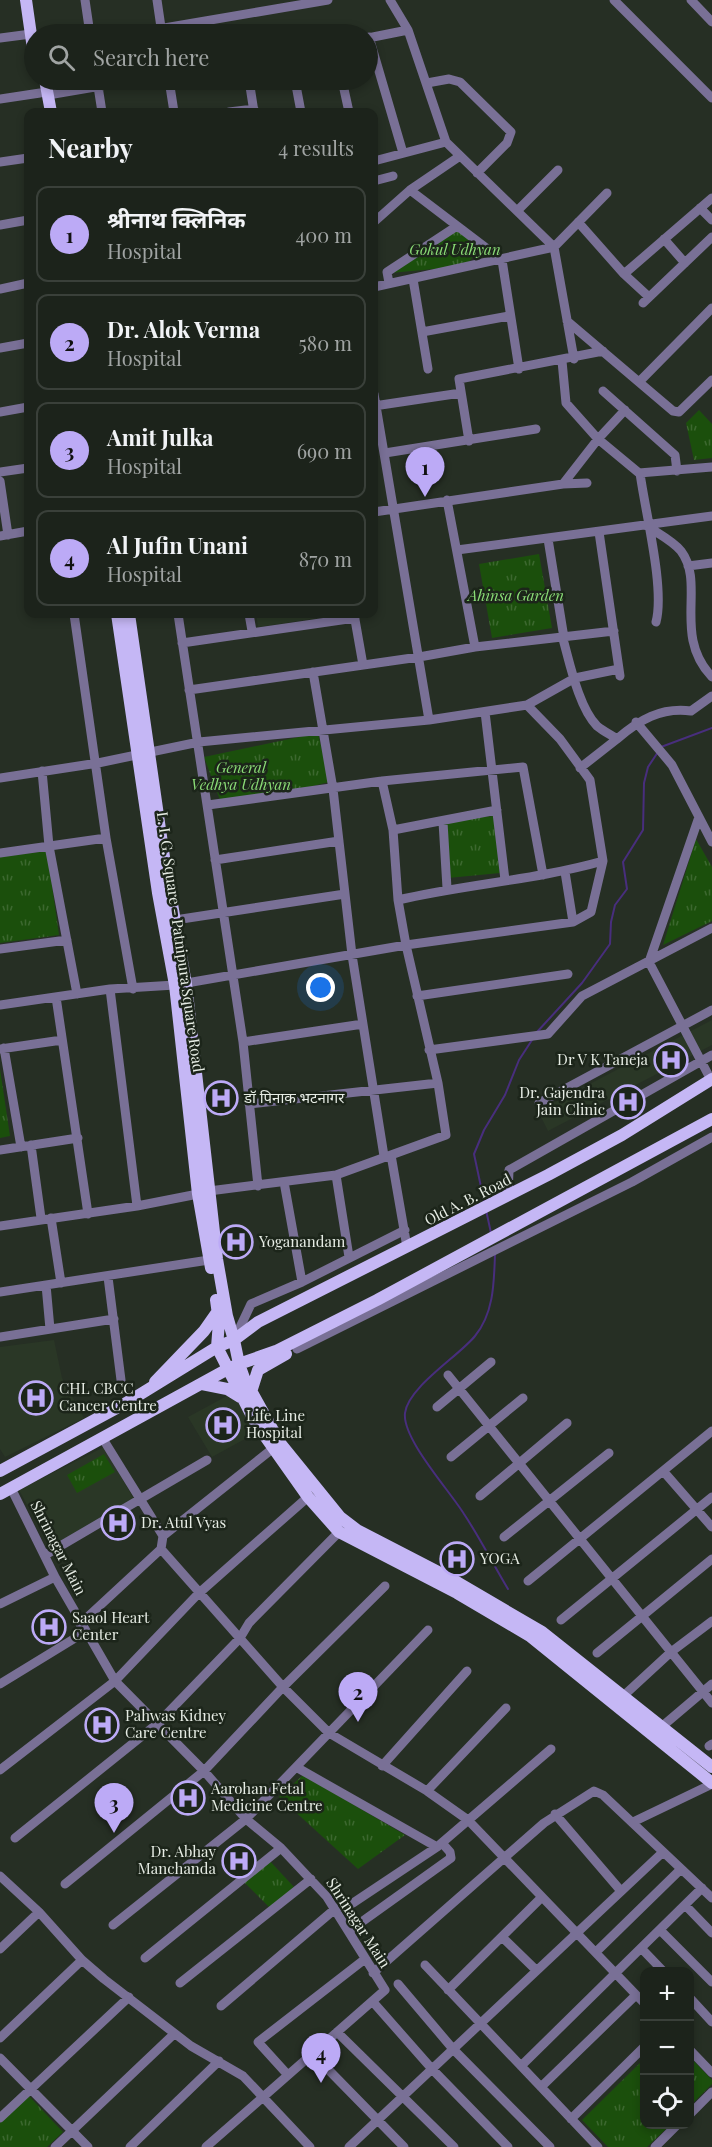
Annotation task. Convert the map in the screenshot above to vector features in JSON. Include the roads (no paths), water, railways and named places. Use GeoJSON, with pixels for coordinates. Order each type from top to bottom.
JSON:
{"type":"FeatureCollection","features":[{"type":"Feature","properties":{"kind":"main road"},"geometry":{"type":"LineString","coordinates":[[26,0],[32,24]]}},
{"type":"Feature","properties":{"kind":"main road"},"geometry":{"type":"LineString","coordinates":[[34,0],[35,24]]}},
{"type":"Feature","properties":{"kind":"main road"},"geometry":{"type":"LineString","coordinates":[[42,90],[49,108]]}},
{"type":"Feature","properties":{"kind":"main road"},"geometry":{"type":"LineString","coordinates":[[43,108],[44,90]]}},
{"type":"Feature","properties":{"kind":"main road","name":"L. I. G. Square - Patnipura Square Road"},"geometry":{"type":"LineString","coordinates":[[118,618],[175,920],[209,1260],[218,1311],[217,1347]]}},
{"type":"Feature","properties":{"kind":"main road","name":"L. I. G. Square - Patnipura Square Road"},"geometry":{"type":"LineString","coordinates":[[129,618],[158,893],[180,985]]}},
{"type":"Feature","properties":{"kind":"main road","name":"Old A. B. Road"},"geometry":{"type":"LineString","coordinates":[[217,1347],[234,1340],[258,1322],[461,1221],[622,1136],[712,1079]]}},
{"type":"Feature","properties":{"kind":"main road"},"geometry":{"type":"LineString","coordinates":[[247,1396],[258,1370],[296,1346],[521,1230],[712,1119]]}},
{"type":"Feature","properties":{"kind":"main road","name":"L. I. G. Square - Patnipura Square Road"},"geometry":{"type":"LineString","coordinates":[[204,1193],[247,1396]]}},
{"type":"Feature","properties":{"kind":"main road"},"geometry":{"type":"LineString","coordinates":[[150,1388],[165,1369],[204,1330],[218,1311]]}},
{"type":"Feature","properties":{"kind":"main road"},"geometry":{"type":"LineString","coordinates":[[6,1491],[226,1370],[296,1346]]}},
{"type":"Feature","properties":{"kind":"main road"},"geometry":{"type":"LineString","coordinates":[[1,1468],[150,1388],[217,1347],[226,1370],[247,1396],[308,1497],[339,1532],[540,1636]]}},
{"type":"Feature","properties":{"kind":"main road"},"geometry":{"type":"LineString","coordinates":[[202,1384],[247,1396]]}},
{"type":"Feature","properties":{"kind":"main road"},"geometry":{"type":"LineString","coordinates":[[277,1446],[348,1523],[540,1636],[658,1730],[712,1767]]}},
{"type":"Feature","properties":{"kind":"main road"},"geometry":{"type":"LineString","coordinates":[[658,1730],[712,1783]]}},
{"type":"Feature","properties":{"kind":"street"},"geometry":{"type":"LineString","coordinates":[[85,0],[89,24]]}},
{"type":"Feature","properties":{"kind":"street"},"geometry":{"type":"LineString","coordinates":[[158,0],[161,24]]}},
{"type":"Feature","properties":{"kind":"street"},"geometry":{"type":"LineString","coordinates":[[204,24],[328,0]]}},
{"type":"Feature","properties":{"kind":"street"},"geometry":{"type":"LineString","coordinates":[[390,0],[408,30],[446,142],[554,247],[574,359]]}},
{"type":"Feature","properties":{"kind":"street"},"geometry":{"type":"LineString","coordinates":[[614,0],[712,98]]}},
{"type":"Feature","properties":{"kind":"street"},"geometry":{"type":"LineString","coordinates":[[691,0],[712,22]]}},
{"type":"Feature","properties":{"kind":"street"},"geometry":{"type":"LineString","coordinates":[[378,35],[408,30]]}},
{"type":"Feature","properties":{"kind":"street"},"geometry":{"type":"LineString","coordinates":[[0,38],[24,35]]}},
{"type":"Feature","properties":{"kind":"street"},"geometry":{"type":"LineString","coordinates":[[378,70],[403,153]]}},
{"type":"Feature","properties":{"kind":"street"},"geometry":{"type":"LineString","coordinates":[[427,83],[449,79],[460,82],[511,132],[507,142],[477,173]]}},
{"type":"Feature","properties":{"kind":"street"},"geometry":{"type":"LineString","coordinates":[[0,99],[62,90]]}},
{"type":"Feature","properties":{"kind":"street"},"geometry":{"type":"LineString","coordinates":[[99,90],[101,108]]}},
{"type":"Feature","properties":{"kind":"street"},"geometry":{"type":"LineString","coordinates":[[171,90],[173,108]]}},
{"type":"Feature","properties":{"kind":"street"},"geometry":{"type":"LineString","coordinates":[[251,90],[254,108]]}},
{"type":"Feature","properties":{"kind":"street"},"geometry":{"type":"LineString","coordinates":[[297,90],[300,108]]}},
{"type":"Feature","properties":{"kind":"street"},"geometry":{"type":"LineString","coordinates":[[344,90],[348,108]]}},
{"type":"Feature","properties":{"kind":"street"},"geometry":{"type":"LineString","coordinates":[[378,159],[446,142]]}},
{"type":"Feature","properties":{"kind":"street"},"geometry":{"type":"LineString","coordinates":[[378,218],[410,190],[460,156]]}},
{"type":"Feature","properties":{"kind":"street"},"geometry":{"type":"LineString","coordinates":[[0,162],[24,159]]}},
{"type":"Feature","properties":{"kind":"street"},"geometry":{"type":"LineString","coordinates":[[517,211],[558,170]]}},
{"type":"Feature","properties":{"kind":"street"},"geometry":{"type":"LineString","coordinates":[[378,180],[393,176]]}},
{"type":"Feature","properties":{"kind":"street"},"geometry":{"type":"LineString","coordinates":[[410,190],[502,260],[519,369]]}},
{"type":"Feature","properties":{"kind":"street"},"geometry":{"type":"LineString","coordinates":[[378,285],[554,247],[608,193]]}},
{"type":"Feature","properties":{"kind":"street"},"geometry":{"type":"LineString","coordinates":[[624,274],[712,198]]}},
{"type":"Feature","properties":{"kind":"street"},"geometry":{"type":"LineString","coordinates":[[700,208],[712,220]]}},
{"type":"Feature","properties":{"kind":"street"},"geometry":{"type":"LineString","coordinates":[[0,225],[24,221]]}},
{"type":"Feature","properties":{"kind":"street"},"geometry":{"type":"LineString","coordinates":[[578,222],[646,300],[712,237]]}},
{"type":"Feature","properties":{"kind":"street"},"geometry":{"type":"LineString","coordinates":[[389,283],[387,272],[457,226]]}},
{"type":"Feature","properties":{"kind":"street"},"geometry":{"type":"LineString","coordinates":[[664,239],[685,263]]}},
{"type":"Feature","properties":{"kind":"street"},"geometry":{"type":"LineString","coordinates":[[413,279],[428,369]]}},
{"type":"Feature","properties":{"kind":"street"},"geometry":{"type":"LineString","coordinates":[[0,289],[24,285]]}},
{"type":"Feature","properties":{"kind":"street"},"geometry":{"type":"LineString","coordinates":[[639,382],[712,308]]}},
{"type":"Feature","properties":{"kind":"street"},"geometry":{"type":"LineString","coordinates":[[422,332],[509,316]]}},
{"type":"Feature","properties":{"kind":"street"},"geometry":{"type":"LineString","coordinates":[[567,321],[676,412],[712,380]]}},
{"type":"Feature","properties":{"kind":"street"},"geometry":{"type":"LineString","coordinates":[[0,348],[24,345]]}},
{"type":"Feature","properties":{"kind":"street"},"geometry":{"type":"LineString","coordinates":[[470,441],[459,379],[574,359],[603,351]]}},
{"type":"Feature","properties":{"kind":"street"},"geometry":{"type":"LineString","coordinates":[[562,361],[566,403],[598,439],[640,473],[712,467]]}},
{"type":"Feature","properties":{"kind":"street"},"geometry":{"type":"LineString","coordinates":[[603,391],[675,455],[676,471]]}},
{"type":"Feature","properties":{"kind":"street"},"geometry":{"type":"LineString","coordinates":[[378,406],[461,393]]}},
{"type":"Feature","properties":{"kind":"street"},"geometry":{"type":"LineString","coordinates":[[0,412],[24,408]]}},
{"type":"Feature","properties":{"kind":"street"},"geometry":{"type":"LineString","coordinates":[[563,484],[598,439],[625,410]]}},
{"type":"Feature","properties":{"kind":"street"},"geometry":{"type":"LineString","coordinates":[[378,420],[429,720]]}},
{"type":"Feature","properties":{"kind":"street"},"geometry":{"type":"LineString","coordinates":[[385,453],[536,429]]}},
{"type":"Feature","properties":{"kind":"street"},"geometry":{"type":"LineString","coordinates":[[0,472],[24,469]]}},
{"type":"Feature","properties":{"kind":"street"},"geometry":{"type":"LineString","coordinates":[[640,473],[656,576],[659,611],[656,622]]}},
{"type":"Feature","properties":{"kind":"street"},"geometry":{"type":"LineString","coordinates":[[0,481],[4,536],[24,532]]}},
{"type":"Feature","properties":{"kind":"street"},"geometry":{"type":"LineString","coordinates":[[378,512],[563,484],[587,483]]}},
{"type":"Feature","properties":{"kind":"street"},"geometry":{"type":"LineString","coordinates":[[447,500],[475,647]]}},
{"type":"Feature","properties":{"kind":"street"},"geometry":{"type":"LineString","coordinates":[[457,550],[712,516]]}},
{"type":"Feature","properties":{"kind":"street"},"geometry":{"type":"LineString","coordinates":[[647,526],[680,550],[688,566],[691,641],[702,667],[712,676]]}},
{"type":"Feature","properties":{"kind":"street"},"geometry":{"type":"LineString","coordinates":[[0,778],[98,763],[199,742],[323,732],[485,712],[526,705],[574,678],[620,673],[599,532]]}},
{"type":"Feature","properties":{"kind":"street"},"geometry":{"type":"LineString","coordinates":[[548,539],[564,638],[574,678],[591,718],[598,727],[617,739]]}},
{"type":"Feature","properties":{"kind":"street"},"geometry":{"type":"LineString","coordinates":[[688,566],[712,563]]}},
{"type":"Feature","properties":{"kind":"street"},"geometry":{"type":"LineString","coordinates":[[75,618],[98,763],[106,838],[133,990]]}},
{"type":"Feature","properties":{"kind":"street"},"geometry":{"type":"LineString","coordinates":[[179,618],[243,1042],[258,1186]]}},
{"type":"Feature","properties":{"kind":"street"},"geometry":{"type":"LineString","coordinates":[[250,618],[252,632]]}},
{"type":"Feature","properties":{"kind":"street"},"geometry":{"type":"LineString","coordinates":[[182,643],[341,618]]}},
{"type":"Feature","properties":{"kind":"street"},"geometry":{"type":"LineString","coordinates":[[354,618],[363,665]]}},
{"type":"Feature","properties":{"kind":"street"},"geometry":{"type":"LineString","coordinates":[[189,690],[475,647],[614,631]]}},
{"type":"Feature","properties":{"kind":"street"},"geometry":{"type":"LineString","coordinates":[[313,672],[333,789],[352,955],[363,1024],[407,1247]]}},
{"type":"Feature","properties":{"kind":"street"},"geometry":{"type":"LineString","coordinates":[[580,768],[636,722],[674,709],[691,711],[712,696]]}},
{"type":"Feature","properties":{"kind":"street"},"geometry":{"type":"LineString","coordinates":[[0,1005],[110,989],[133,990],[180,985],[406,945],[573,922],[591,912],[603,861],[590,780],[560,739],[526,705]]}},
{"type":"Feature","properties":{"kind":"street"},"geometry":{"type":"LineString","coordinates":[[485,712],[506,880]]}},
{"type":"Feature","properties":{"kind":"street"},"geometry":{"type":"LineString","coordinates":[[636,722],[672,765],[712,842]]}},
{"type":"Feature","properties":{"kind":"street"},"geometry":{"type":"LineString","coordinates":[[208,805],[382,781],[491,768],[523,767],[543,875]]}},
{"type":"Feature","properties":{"kind":"street"},"geometry":{"type":"LineString","coordinates":[[42,771],[49,846],[77,994]]}},
{"type":"Feature","properties":{"kind":"street"},"geometry":{"type":"LineString","coordinates":[[0,1226],[41,1218],[88,1214],[204,1193],[336,1175],[446,1135],[438,1083],[406,945],[398,900],[393,830],[382,781]]}},
{"type":"Feature","properties":{"kind":"street"},"geometry":{"type":"LineString","coordinates":[[393,830],[497,810]]}},
{"type":"Feature","properties":{"kind":"street"},"geometry":{"type":"LineString","coordinates":[[699,817],[649,962],[681,1027],[712,1079]]}},
{"type":"Feature","properties":{"kind":"street"},"geometry":{"type":"LineString","coordinates":[[443,822],[447,888]]}},
{"type":"Feature","properties":{"kind":"street"},"geometry":{"type":"LineString","coordinates":[[0,853],[106,838]]}},
{"type":"Feature","properties":{"kind":"street"},"geometry":{"type":"LineString","coordinates":[[215,860],[339,841]]}},
{"type":"Feature","properties":{"kind":"street"},"geometry":{"type":"LineString","coordinates":[[398,900],[447,888],[565,872],[603,861]]}},
{"type":"Feature","properties":{"kind":"street"},"geometry":{"type":"LineString","coordinates":[[565,872],[573,922]]}},
{"type":"Feature","properties":{"kind":"street"},"geometry":{"type":"LineString","coordinates":[[175,920],[345,894]]}},
{"type":"Feature","properties":{"kind":"street"},"geometry":{"type":"LineString","coordinates":[[429,1050],[548,1034],[582,996],[712,928]]}},
{"type":"Feature","properties":{"kind":"street"},"geometry":{"type":"LineString","coordinates":[[0,949],[67,939]]}},
{"type":"Feature","properties":{"kind":"street"},"geometry":{"type":"LineString","coordinates":[[417,996],[568,974]]}},
{"type":"Feature","properties":{"kind":"street"},"geometry":{"type":"LineString","coordinates":[[110,989],[137,1206]]}},
{"type":"Feature","properties":{"kind":"street"},"geometry":{"type":"LineString","coordinates":[[56,997],[88,1214]]}},
{"type":"Feature","properties":{"kind":"street"},"geometry":{"type":"LineString","coordinates":[[539,1102],[712,1010]]}},
{"type":"Feature","properties":{"kind":"street"},"geometry":{"type":"LineString","coordinates":[[243,1042],[363,1024]]}},
{"type":"Feature","properties":{"kind":"street"},"geometry":{"type":"LineString","coordinates":[[41,1218],[2,1048],[62,1040]]}},
{"type":"Feature","properties":{"kind":"street"},"geometry":{"type":"LineString","coordinates":[[508,1196],[509,1170],[712,1055]]}},
{"type":"Feature","properties":{"kind":"street"},"geometry":{"type":"LineString","coordinates":[[249,1104],[438,1083]]}},
{"type":"Feature","properties":{"kind":"street"},"geometry":{"type":"LineString","coordinates":[[521,1230],[632,1182],[712,1137]]}},
{"type":"Feature","properties":{"kind":"street"},"geometry":{"type":"LineString","coordinates":[[0,1150],[78,1138]]}},
{"type":"Feature","properties":{"kind":"street"},"geometry":{"type":"LineString","coordinates":[[336,1175],[349,1257]]}},
{"type":"Feature","properties":{"kind":"street"},"geometry":{"type":"LineString","coordinates":[[284,1182],[302,1282]]}},
{"type":"Feature","properties":{"kind":"street"},"geometry":{"type":"LineString","coordinates":[[51,1218],[61,1283]]}},
{"type":"Feature","properties":{"kind":"street"},"geometry":{"type":"LineString","coordinates":[[234,1340],[251,1304],[302,1282],[405,1230]]}},
{"type":"Feature","properties":{"kind":"street"},"geometry":{"type":"LineString","coordinates":[[0,1292],[209,1260]]}},
{"type":"Feature","properties":{"kind":"street"},"geometry":{"type":"LineString","coordinates":[[108,1277],[121,1380]]}},
{"type":"Feature","properties":{"kind":"street"},"geometry":{"type":"LineString","coordinates":[[46,1285],[50,1329]]}},
{"type":"Feature","properties":{"kind":"street"},"geometry":{"type":"LineString","coordinates":[[0,1337],[114,1319]]}},
{"type":"Feature","properties":{"kind":"street"},"geometry":{"type":"LineString","coordinates":[[437,1407],[491,1362]]}},
{"type":"Feature","properties":{"kind":"street"},"geometry":{"type":"LineString","coordinates":[[448,1375],[712,1703]]}},
{"type":"Feature","properties":{"kind":"street"},"geometry":{"type":"LineString","coordinates":[[452,1457],[524,1398]]}},
{"type":"Feature","properties":{"kind":"street"},"geometry":{"type":"LineString","coordinates":[[480,1496],[567,1423]]}},
{"type":"Feature","properties":{"kind":"street"},"geometry":{"type":"LineString","coordinates":[[528,1581],[712,1431]]}},
{"type":"Feature","properties":{"kind":"street"},"geometry":{"type":"LineString","coordinates":[[0,1684],[82,1628],[161,1550],[163,1536],[103,1439]]}},
{"type":"Feature","properties":{"kind":"street"},"geometry":{"type":"LineString","coordinates":[[163,1536],[277,1446]]}},
{"type":"Feature","properties":{"kind":"street"},"geometry":{"type":"LineString","coordinates":[[504,1537],[609,1453]]}},
{"type":"Feature","properties":{"kind":"street"},"geometry":{"type":"LineString","coordinates":[[45,1555],[207,1460]]}},
{"type":"Feature","properties":{"kind":"street"},"geometry":{"type":"LineString","coordinates":[[664,1472],[712,1527]]}},
{"type":"Feature","properties":{"kind":"street","name":"Shrinagar Main"},"geometry":{"type":"LineString","coordinates":[[6,1491],[45,1555],[82,1628],[115,1681],[204,1771],[246,1819],[281,1848],[311,1879],[335,1909],[384,1990],[373,2002]]}},
{"type":"Feature","properties":{"kind":"street"},"geometry":{"type":"LineString","coordinates":[[0,1770],[115,1681],[198,1594],[308,1497]]}},
{"type":"Feature","properties":{"kind":"street"},"geometry":{"type":"LineString","coordinates":[[561,1620],[712,1497]]}},
{"type":"Feature","properties":{"kind":"street"},"geometry":{"type":"LineString","coordinates":[[15,1838],[157,1724],[240,1638],[249,1623],[348,1523]]}},
{"type":"Feature","properties":{"kind":"street"},"geometry":{"type":"LineString","coordinates":[[161,1550],[283,1687],[329,1733],[427,1791],[468,1820],[640,1999]]}},
{"type":"Feature","properties":{"kind":"street"},"geometry":{"type":"LineString","coordinates":[[597,1653],[712,1559]]}},
{"type":"Feature","properties":{"kind":"street"},"geometry":{"type":"LineString","coordinates":[[0,1604],[55,1577]]}},
{"type":"Feature","properties":{"kind":"street"},"geometry":{"type":"LineString","coordinates":[[65,1884],[204,1771],[283,1687],[385,1586]]}},
{"type":"Feature","properties":{"kind":"street"},"geometry":{"type":"LineString","coordinates":[[619,1699],[671,1652],[712,1621]]}},
{"type":"Feature","properties":{"kind":"street"},"geometry":{"type":"LineString","coordinates":[[113,1925],[246,1819],[428,1630]]}},
{"type":"Feature","properties":{"kind":"street"},"geometry":{"type":"LineString","coordinates":[[382,1766],[467,1671]]}},
{"type":"Feature","properties":{"kind":"street"},"geometry":{"type":"LineString","coordinates":[[658,1730],[712,1684]]}},
{"type":"Feature","properties":{"kind":"street"},"geometry":{"type":"LineString","coordinates":[[427,1791],[506,1708]]}},
{"type":"Feature","properties":{"kind":"street"},"geometry":{"type":"LineString","coordinates":[[221,2006],[335,1909],[353,1903],[439,1845],[551,1749]]}},
{"type":"Feature","properties":{"kind":"street"},"geometry":{"type":"LineString","coordinates":[[296,1767],[450,1852],[451,1858],[349,1931]]}},
{"type":"Feature","properties":{"kind":"street"},"geometry":{"type":"LineString","coordinates":[[633,1822],[712,1783]]}},
{"type":"Feature","properties":{"kind":"street"},"geometry":{"type":"LineString","coordinates":[[373,1972],[555,1814],[594,1791],[603,1795],[633,1822],[712,1898]]}},
{"type":"Feature","properties":{"kind":"street"},"geometry":{"type":"LineString","coordinates":[[555,1814],[621,1891]]}},
{"type":"Feature","properties":{"kind":"street"},"geometry":{"type":"LineString","coordinates":[[145,1958],[281,1848]]}},
{"type":"Feature","properties":{"kind":"street"},"geometry":{"type":"LineString","coordinates":[[348,2147],[663,1851]]}},
{"type":"Feature","properties":{"kind":"street"},"geometry":{"type":"LineString","coordinates":[[596,1953],[681,1869]]}},
{"type":"Feature","properties":{"kind":"street"},"geometry":{"type":"LineString","coordinates":[[0,1876],[39,1912],[82,1960],[190,2046],[243,2076],[303,2145]]}},
{"type":"Feature","properties":{"kind":"street"},"geometry":{"type":"LineString","coordinates":[[180,1983],[311,1879]]}},
{"type":"Feature","properties":{"kind":"street"},"geometry":{"type":"LineString","coordinates":[[521,2066],[702,1888]]}},
{"type":"Feature","properties":{"kind":"street"},"geometry":{"type":"LineString","coordinates":[[448,1990],[542,1897]]}},
{"type":"Feature","properties":{"kind":"street"},"geometry":{"type":"LineString","coordinates":[[686,1905],[712,1933]]}},
{"type":"Feature","properties":{"kind":"street"},"geometry":{"type":"LineString","coordinates":[[0,1949],[39,1912]]}},
{"type":"Feature","properties":{"kind":"street"},"geometry":{"type":"LineString","coordinates":[[660,1930],[712,1982]]}},
{"type":"Feature","properties":{"kind":"street"},"geometry":{"type":"LineString","coordinates":[[502,1937],[536,1970]]}},
{"type":"Feature","properties":{"kind":"street"},"geometry":{"type":"LineString","coordinates":[[641,1948],[660,1967]]}},
{"type":"Feature","properties":{"kind":"street"},"geometry":{"type":"LineString","coordinates":[[287,2074],[258,2042],[365,1959]]}},
{"type":"Feature","properties":{"kind":"street"},"geometry":{"type":"LineString","coordinates":[[0,2038],[82,1960]]}},
{"type":"Feature","properties":{"kind":"street"},"geometry":{"type":"LineString","coordinates":[[424,1965],[598,2147]]}},
{"type":"Feature","properties":{"kind":"street"},"geometry":{"type":"LineString","coordinates":[[398,1984],[453,2049],[550,2147]]}},
{"type":"Feature","properties":{"kind":"street"},"geometry":{"type":"LineString","coordinates":[[541,2087],[636,1995]]}},
{"type":"Feature","properties":{"kind":"street"},"geometry":{"type":"LineString","coordinates":[[0,2118],[129,1997]]}},
{"type":"Feature","properties":{"kind":"street"},"geometry":{"type":"LineString","coordinates":[[206,2147],[287,2074],[373,2002],[432,2069],[508,2147]]}},
{"type":"Feature","properties":{"kind":"street"},"geometry":{"type":"LineString","coordinates":[[694,2002],[712,2022]]}},
{"type":"Feature","properties":{"kind":"street"},"geometry":{"type":"LineString","coordinates":[[337,2032],[454,2147]]}},
{"type":"Feature","properties":{"kind":"street"},"geometry":{"type":"LineString","coordinates":[[55,2147],[174,2034]]}},
{"type":"Feature","properties":{"kind":"street"},"geometry":{"type":"LineString","coordinates":[[571,2119],[640,2052]]}},
{"type":"Feature","properties":{"kind":"street"},"geometry":{"type":"LineString","coordinates":[[312,2053],[404,2147]]}},
{"type":"Feature","properties":{"kind":"street"},"geometry":{"type":"LineString","coordinates":[[694,2054],[712,2073]]}},
{"type":"Feature","properties":{"kind":"street"},"geometry":{"type":"LineString","coordinates":[[0,2058],[88,2147]]}},
{"type":"Feature","properties":{"kind":"street"},"geometry":{"type":"LineString","coordinates":[[130,2147],[219,2061]]}},
{"type":"Feature","properties":{"kind":"street"},"geometry":{"type":"LineString","coordinates":[[694,2110],[712,2092]]}},
{"type":"Feature","properties":{"kind":"street"},"geometry":{"type":"LineString","coordinates":[[655,2147],[673,2129]]}},
{"type":"Feature","properties":{"kind":"waterway"},"geometry":{"type":"LineString","coordinates":[[661,747],[712,728]]}},
{"type":"Feature","properties":{"kind":"waterway"},"geometry":{"type":"LineString","coordinates":[[537,1032],[582,983],[610,944],[611,922],[615,905],[627,889],[623,862],[643,830],[644,783],[648,767],[658,752]]}},
{"type":"Feature","properties":{"kind":"waterway"},"geometry":{"type":"LineString","coordinates":[[484,1201],[474,1154],[484,1130],[505,1095],[519,1060],[532,1040]]}},
{"type":"Feature","properties":{"kind":"waterway"},"geometry":{"type":"LineString","coordinates":[[486,1210],[491,1233]]}},
{"type":"Feature","properties":{"kind":"waterway"},"geometry":{"type":"LineString","coordinates":[[495,1254],[492,1297],[481,1327],[468,1344],[424,1382],[408,1403],[405,1413],[411,1437],[428,1465],[470,1523],[508,1589]]}},
{"type":"Feature","properties":{"kind":"place","name":"श्रीनाथ क्लिनिक"},"geometry":{"type":"Point","coordinates":[425,497]}},
{"type":"Feature","properties":{"kind":"place","name":"Dr V K Taneja"},"geometry":{"type":"Point","coordinates":[671,1060]}},
{"type":"Feature","properties":{"kind":"place","name":"डॉ पिनाक भटनागर"},"geometry":{"type":"Point","coordinates":[221,1098]}},
{"type":"Feature","properties":{"kind":"place","name":"Dr. Gajendra Jain Clinic"},"geometry":{"type":"Point","coordinates":[628,1102]}},
{"type":"Feature","properties":{"kind":"place","name":"Yoganandam"},"geometry":{"type":"Point","coordinates":[236,1242]}},
{"type":"Feature","properties":{"kind":"place","name":"CHL CBCC Cancer Centre"},"geometry":{"type":"Point","coordinates":[36,1398]}},
{"type":"Feature","properties":{"kind":"place","name":"Life Line Hospital"},"geometry":{"type":"Point","coordinates":[223,1425]}},
{"type":"Feature","properties":{"kind":"place","name":"Dr. Atul Vyas"},"geometry":{"type":"Point","coordinates":[118,1523]}},
{"type":"Feature","properties":{"kind":"place","name":"YOGA"},"geometry":{"type":"Point","coordinates":[457,1559]}},
{"type":"Feature","properties":{"kind":"place","name":"Saaol Heart Center"},"geometry":{"type":"Point","coordinates":[49,1627]}},
{"type":"Feature","properties":{"kind":"place","name":"Dr. Alok Verma"},"geometry":{"type":"Point","coordinates":[358,1722]}},
{"type":"Feature","properties":{"kind":"place","name":"Pahwas Kidney Care Centre"},"geometry":{"type":"Point","coordinates":[102,1725]}},
{"type":"Feature","properties":{"kind":"place","name":"Aarohan Fetal Medicine Centre"},"geometry":{"type":"Point","coordinates":[188,1798]}},
{"type":"Feature","properties":{"kind":"place","name":"Amit Julka"},"geometry":{"type":"Point","coordinates":[114,1833]}},
{"type":"Feature","properties":{"kind":"place","name":"Dr. Abhay Manchanda"},"geometry":{"type":"Point","coordinates":[239,1861]}},
{"type":"Feature","properties":{"kind":"place","name":"Al Jufin Unani"},"geometry":{"type":"Point","coordinates":[321,2083]}},
{"type":"Feature","properties":{"kind":"park label","name":"Gokul Udhyan"},"geometry":{"type":"Point","coordinates":[455,250]}},
{"type":"Feature","properties":{"kind":"park label","name":"Ahinsa Garden"},"geometry":{"type":"Point","coordinates":[516,596]}},
{"type":"Feature","properties":{"kind":"park label","name":"General Vedhya Udhyan"},"geometry":{"type":"Point","coordinates":[241,776]}}]}
